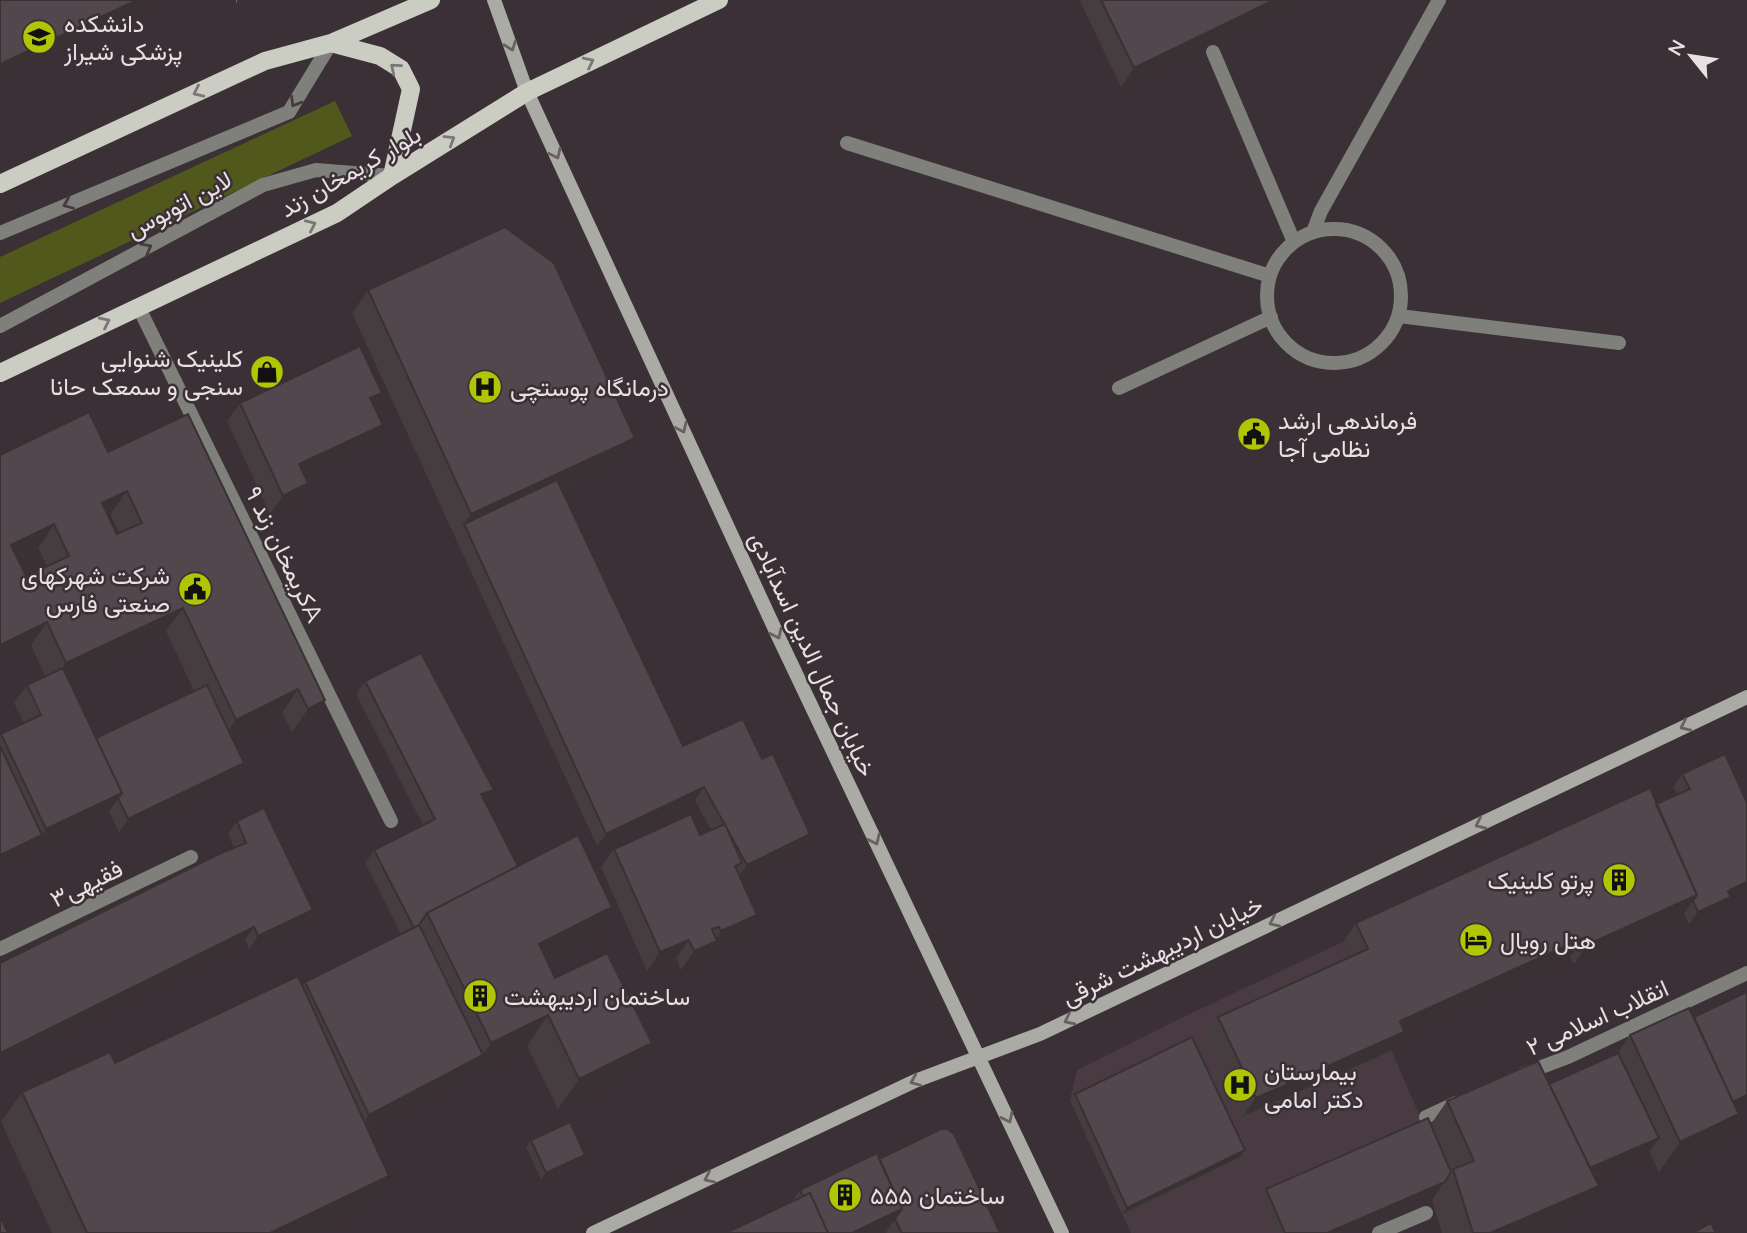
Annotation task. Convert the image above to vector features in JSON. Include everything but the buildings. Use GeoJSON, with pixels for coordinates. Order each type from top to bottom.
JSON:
{"type":"FeatureCollection","features":[{"type":"Feature","properties":{"kind":"main road"},"geometry":{"type":"LineString","coordinates":[[0,184],[265,61],[331,43],[431,0]]}},
{"type":"Feature","properties":{"kind":"main road","name":"خیابان جمال الدین اسدآبادی"},"geometry":{"type":"LineString","coordinates":[[494,0],[527,92],[779,638],[1062,1233]]}},
{"type":"Feature","properties":{"kind":"main road","name":"بلوار کریمخان زند"},"geometry":{"type":"LineString","coordinates":[[0,373],[337,213],[527,92],[719,0]]}},
{"type":"Feature","properties":{"kind":"main road"},"geometry":{"type":"LineString","coordinates":[[331,43],[380,56],[401,69],[411,89],[392,176]]}},
{"type":"Feature","properties":{"kind":"main road","name":"خیابان اردیبهشت شرقی"},"geometry":{"type":"LineString","coordinates":[[593,1233],[915,1081],[1040,1034],[1747,697]]}},
{"type":"Feature","properties":{"kind":"street"},"geometry":{"type":"LineString","coordinates":[[1313,232],[1321,211],[1440,0]]}},
{"type":"Feature","properties":{"kind":"street","name":"لاین اتوبوس"},"geometry":{"type":"LineString","coordinates":[[0,233],[289,112],[331,43]]}},
{"type":"Feature","properties":{"kind":"street"},"geometry":{"type":"LineString","coordinates":[[1213,51],[1294,242]]}},
{"type":"Feature","properties":{"kind":"street"},"geometry":{"type":"LineString","coordinates":[[847,143],[1270,276]]}},
{"type":"Feature","properties":{"kind":"street","name":"لاین اتوبوس"},"geometry":{"type":"LineString","coordinates":[[0,326],[263,185],[316,170],[392,176]]}},
{"type":"Feature","properties":{"kind":"street"},"geometry":{"type":"LineString","coordinates":[[1334,228],[1373,240],[1388,256],[1398,274],[1401,295],[1399,316],[1389,334],[1374,350],[1356,359],[1335,363],[1314,360],[1295,351],[1280,336],[1271,317],[1268,297],[1270,276],[1280,257],[1294,242],[1313,232],[1334,228]]}},
{"type":"Feature","properties":{"kind":"street","name":"کریمخان زند ۹A"},"geometry":{"type":"LineString","coordinates":[[138,306],[391,821]]}},
{"type":"Feature","properties":{"kind":"street"},"geometry":{"type":"LineString","coordinates":[[1399,316],[1619,343]]}},
{"type":"Feature","properties":{"kind":"street"},"geometry":{"type":"LineString","coordinates":[[1119,388],[1271,317]]}},
{"type":"Feature","properties":{"kind":"street","name":"فقیهی۳"},"geometry":{"type":"LineString","coordinates":[[0,949],[191,858]]}},
{"type":"Feature","properties":{"kind":"street","name":"۲ انقلاب اسلامی"},"geometry":{"type":"LineString","coordinates":[[1512,1078],[1568,1057],[1747,973]]}},
{"type":"Feature","properties":{"kind":"street"},"geometry":{"type":"LineString","coordinates":[[1426,1117],[1475,1095]]}},
{"type":"Feature","properties":{"kind":"street"},"geometry":{"type":"LineString","coordinates":[[1379,1233],[1426,1213]]}},
{"type":"Feature","properties":{"kind":"shaded area","name":"بیمارستان دکتر امامی"},"geometry":{"type":"Polygon","coordinates":[[[1343,942],[1449,1184],[1337,1233],[1131,1233],[1070,1100],[1077,1070],[1343,942]]]}},
{"type":"Feature","properties":{"kind":"green space"},"geometry":{"type":"Polygon","coordinates":[[[335,101],[352,136],[0,303],[0,257],[335,101]]]}},
{"type":"Feature","properties":{"kind":"place","name":"دانشکده پزشکی شیراز"},"geometry":{"type":"Point","coordinates":[39,37]}},
{"type":"Feature","properties":{"kind":"place","name":"کلینیک شنوایی سنجی و سمعک حانا"},"geometry":{"type":"Point","coordinates":[267,372]}},
{"type":"Feature","properties":{"kind":"place","name":"درمانگاه پوستچی"},"geometry":{"type":"Point","coordinates":[485,387]}},
{"type":"Feature","properties":{"kind":"place","name":"فرماندهی ارشد نظامی آجا"},"geometry":{"type":"Point","coordinates":[1254,434]}},
{"type":"Feature","properties":{"kind":"place","name":"شرکت شهرکهای صنعتی فارس"},"geometry":{"type":"Point","coordinates":[195,589]}},
{"type":"Feature","properties":{"kind":"place","name":"پرتو کلینیک"},"geometry":{"type":"Point","coordinates":[1619,880]}},
{"type":"Feature","properties":{"kind":"place","name":"هتل رویال"},"geometry":{"type":"Point","coordinates":[1476,940]}},
{"type":"Feature","properties":{"kind":"place","name":"ساختمان اردیبهشت"},"geometry":{"type":"Point","coordinates":[480,996]}},
{"type":"Feature","properties":{"kind":"place","name":"بیمارستان دکتر امامی"},"geometry":{"type":"Point","coordinates":[1240,1085]}},
{"type":"Feature","properties":{"kind":"place","name":"ساختمان ۵۵۵"},"geometry":{"type":"Point","coordinates":[845,1195]}}]}
